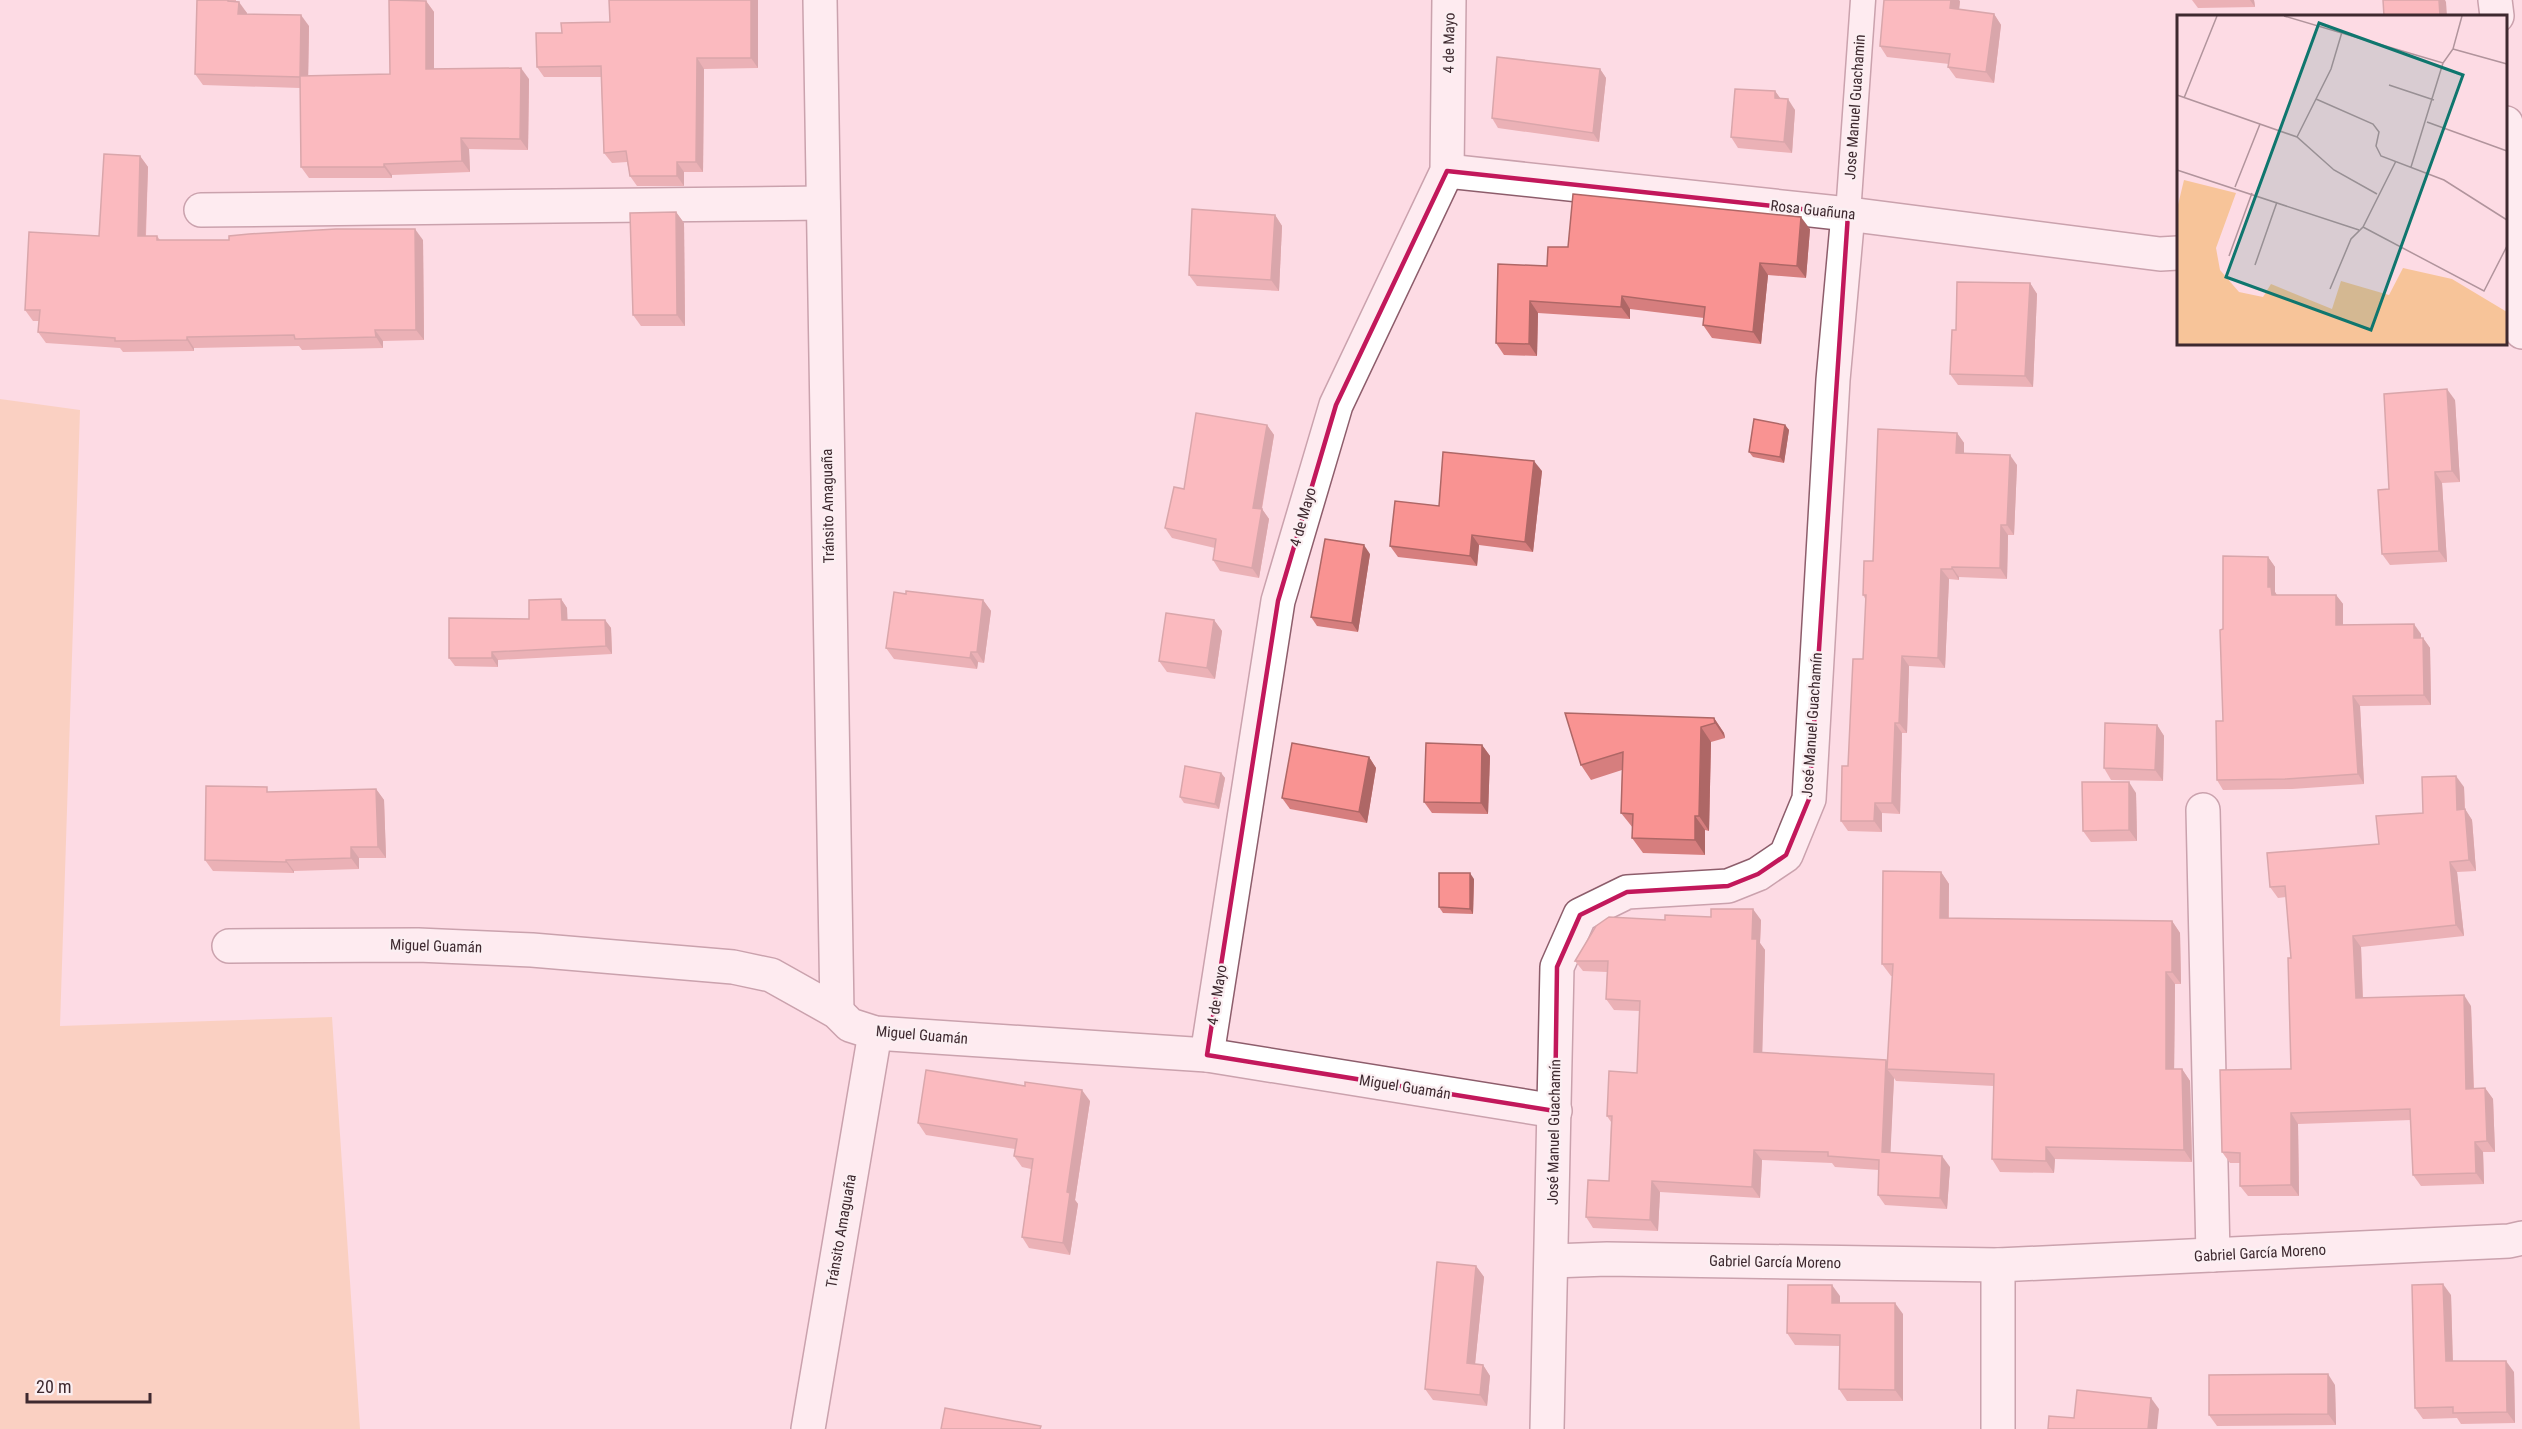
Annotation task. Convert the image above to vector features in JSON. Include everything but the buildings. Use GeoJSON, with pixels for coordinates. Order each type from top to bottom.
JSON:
{"type":"FeatureCollection","features":[{"type":"Feature","properties":{"kind":"street","name":"Tránsito Amaguaña"},"geometry":{"type":"LineString","coordinates":[[820,0],[837,1012]]}},
{"type":"Feature","properties":{"kind":"street","name":"4 de Mayo"},"geometry":{"type":"LineString","coordinates":[[1207,1055],[1278,601],[1336,405],[1447,171],[1449,0]]}},
{"type":"Feature","properties":{"kind":"street"},"geometry":{"type":"LineString","coordinates":[[2495,0],[2497,15]]}},
{"type":"Feature","properties":{"kind":"street"},"geometry":{"type":"LineString","coordinates":[[2512,139],[2510,235],[2522,332]]}},
{"type":"Feature","properties":{"kind":"street","name":"Rosa Guañuna"},"geometry":{"type":"LineString","coordinates":[[1447,171],[1848,214],[2160,254],[2177,253]]}},
{"type":"Feature","properties":{"kind":"street"},"geometry":{"type":"LineString","coordinates":[[201,210],[824,203]]}},
{"type":"Feature","properties":{"kind":"street","name":"José Manuel Guachamín"},"geometry":{"type":"LineString","coordinates":[[1547,1429],[1557,967],[1580,915],[1627,892],[1728,886],[1758,874],[1786,855],[1809,799],[1833,380],[1848,214]]}},
{"type":"Feature","properties":{"kind":"street"},"geometry":{"type":"LineString","coordinates":[[2203,810],[2213,1255]]}},
{"type":"Feature","properties":{"kind":"street","name":"Miguel Guamán"},"geometry":{"type":"LineString","coordinates":[[229,946],[429,945],[532,950],[733,967],[771,975],[837,1012],[850,1025],[875,1033],[1207,1055],[1555,1111]]}},
{"type":"Feature","properties":{"kind":"street","name":"Tránsito Amaguaña"},"geometry":{"type":"LineString","coordinates":[[808,1429],[875,1033]]}},
{"type":"Feature","properties":{"kind":"street","name":"Gabriel García Moreno"},"geometry":{"type":"LineString","coordinates":[[1552,1261],[1607,1259],[1998,1265],[2509,1241],[2522,1238]]}},
{"type":"Feature","properties":{"kind":"street"},"geometry":{"type":"LineString","coordinates":[[1998,1265],[1998,1429]]}},
{"type":"Feature","properties":{"kind":"lane","name":"Jose Manuel Guachamin"},"geometry":{"type":"LineString","coordinates":[[1848,214],[1863,0]]}},
{"type":"Feature","properties":{"kind":"highlighted area"},"geometry":{"type":"Polygon","coordinates":[[[1447,171],[1848,214],[1809,799],[1786,855],[1758,874],[1728,886],[1627,892],[1580,915],[1557,967],[1555,1111],[1207,1055],[1278,601],[1336,405],[1447,171]]]}},
{"type":"Feature","properties":{"kind":"shaded area"},"geometry":{"type":"Polygon","coordinates":[[[0,399],[80,410],[60,1026],[332,1017],[360,1429],[0,1429],[0,399]]]}}]}
